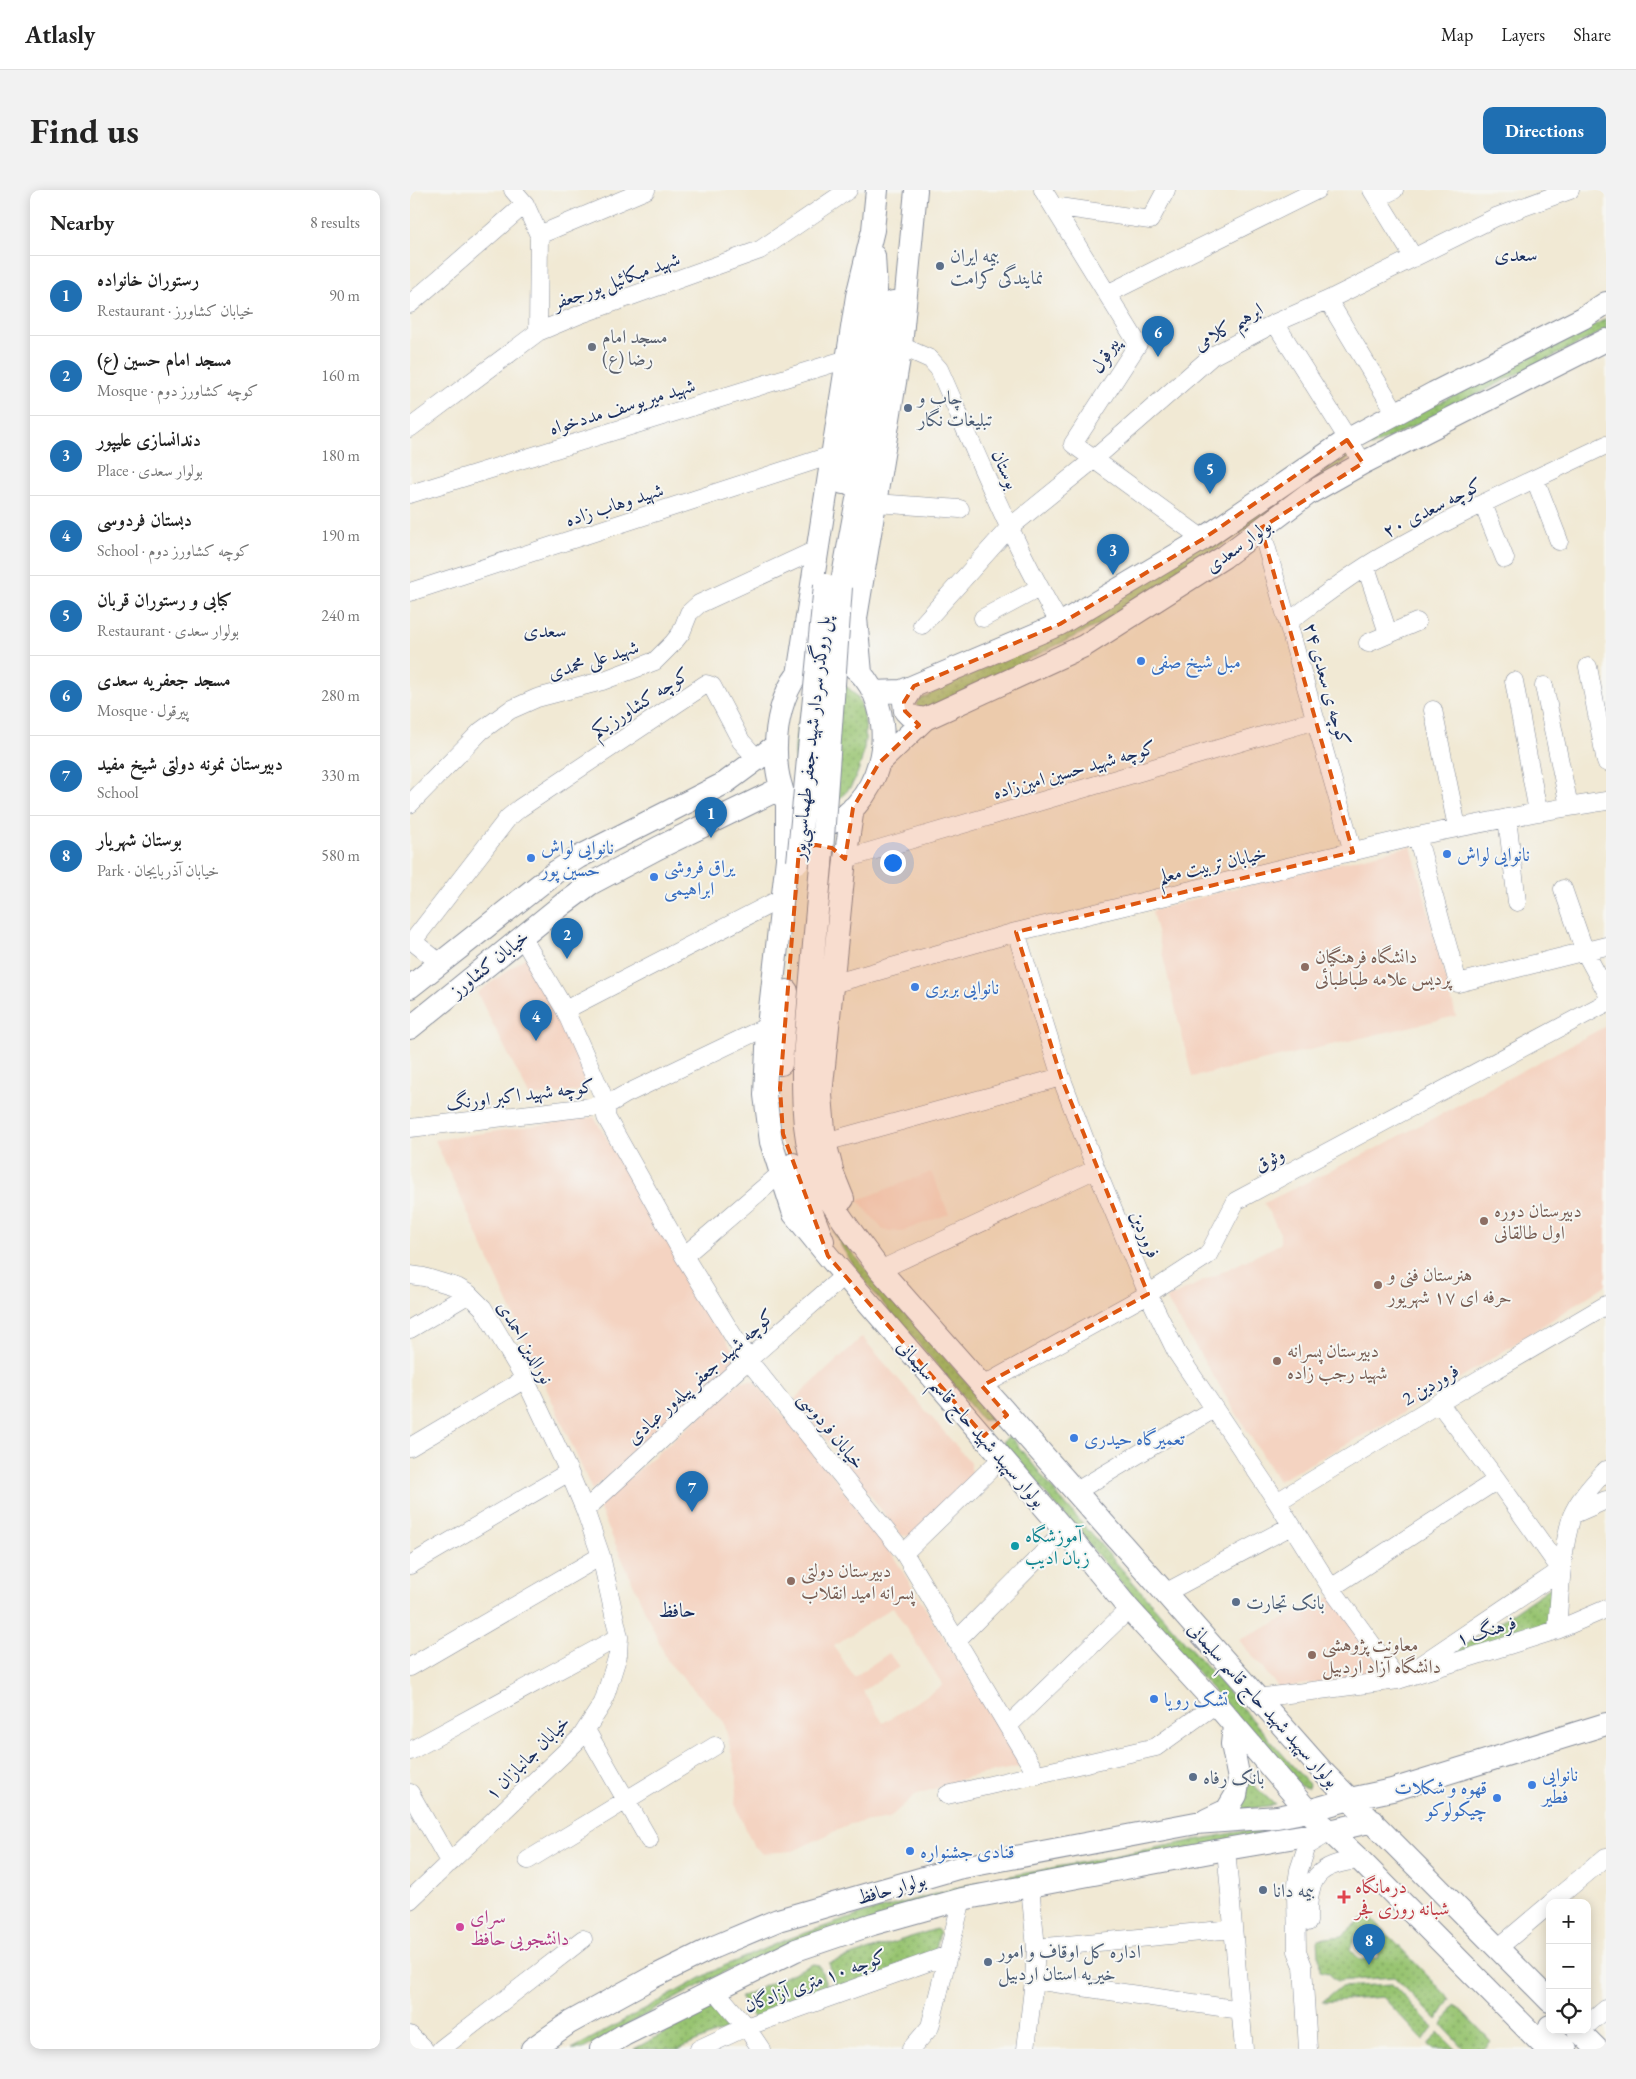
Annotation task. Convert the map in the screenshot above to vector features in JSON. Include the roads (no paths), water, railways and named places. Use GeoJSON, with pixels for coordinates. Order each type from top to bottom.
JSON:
{"type":"FeatureCollection","features":[{"type":"Feature","properties":{"kind":"main road"},"geometry":{"type":"LineString","coordinates":[[798,675],[857,296],[873,230],[877,190]]}},
{"type":"Feature","properties":{"kind":"main road"},"geometry":{"type":"LineString","coordinates":[[784,795],[799,820],[811,825],[829,825],[845,816],[860,801],[872,782],[879,763],[882,728],[867,682],[856,618],[901,346],[916,190]]}},
{"type":"Feature","properties":{"kind":"main road"},"geometry":{"type":"LineString","coordinates":[[873,230],[885,290]]}},
{"type":"Feature","properties":{"kind":"main road"},"geometry":{"type":"LineString","coordinates":[[885,290],[911,236]]}},
{"type":"Feature","properties":{"kind":"main road","name":"پل روگذر سردار شهید جعفر طهماسبی‌پور"},"geometry":{"type":"LineString","coordinates":[[810,1184],[783,1134],[780,1088],[793,860],[833,586],[885,290]]}},
{"type":"Feature","properties":{"kind":"main road","name":"بولوار سعدی"},"geometry":{"type":"LineString","coordinates":[[867,682],[902,691],[1060,624],[1203,539],[1347,440],[1583,318],[1606,303]]}},
{"type":"Feature","properties":{"kind":"main road","name":"بولوار سعدی"},"geometry":{"type":"LineString","coordinates":[[879,763],[925,719],[1084,646],[1224,557],[1308,494],[1363,463],[1606,340]]}},
{"type":"Feature","properties":{"kind":"main road","name":"پل روگذر سردار شهید جعفر طهماسبی‌پور"},"geometry":{"type":"LineString","coordinates":[[810,1184],[803,1102],[803,1069],[820,865],[833,586]]}},
{"type":"Feature","properties":{"kind":"main road"},"geometry":{"type":"LineString","coordinates":[[808,615],[817,627],[828,631],[843,627],[856,618]]}},
{"type":"Feature","properties":{"kind":"main road"},"geometry":{"type":"LineString","coordinates":[[793,860],[784,795],[775,761],[775,746],[786,698],[798,675],[807,664],[825,656],[842,660],[867,682]]}},
{"type":"Feature","properties":{"kind":"main road"},"geometry":{"type":"LineString","coordinates":[[914,686],[904,702],[904,711],[910,716],[925,719]]}},
{"type":"Feature","properties":{"kind":"main road","name":"خیابان کشاورز"},"geometry":{"type":"LineString","coordinates":[[410,988],[557,871],[579,857],[725,783],[775,746]]}},
{"type":"Feature","properties":{"kind":"main road"},"geometry":{"type":"LineString","coordinates":[[752,763],[765,780],[765,788],[753,801]]}},
{"type":"Feature","properties":{"kind":"main road","name":"خیابان کشاورز"},"geometry":{"type":"LineString","coordinates":[[410,1028],[563,904],[605,876],[753,801],[784,795]]}},
{"type":"Feature","properties":{"kind":"main road"},"geometry":{"type":"LineString","coordinates":[[853,808],[845,858],[821,1095],[826,1142],[833,1174],[855,1235]]}},
{"type":"Feature","properties":{"kind":"main road"},"geometry":{"type":"LineString","coordinates":[[793,860],[800,849],[816,845],[832,848],[845,858]]}},
{"type":"Feature","properties":{"kind":"main road","name":"بولوار سپهبد شهید حاج قاسم سلیمانی"},"geometry":{"type":"LineString","coordinates":[[793,860],[784,897],[768,1026],[765,1095],[771,1142],[794,1214],[1065,1531],[1129,1609],[1216,1704],[1308,1811],[1360,1860],[1547,2049]]}},
{"type":"Feature","properties":{"kind":"main road"},"geometry":{"type":"LineString","coordinates":[[810,1184],[813,1212],[828,1256]]}},
{"type":"Feature","properties":{"kind":"main road","name":"بولوار سپهبد شهید حاج قاسم سلیمانی"},"geometry":{"type":"LineString","coordinates":[[810,1184],[831,1201],[880,1270],[1324,1773],[1546,1997]]}},
{"type":"Feature","properties":{"kind":"main road"},"geometry":{"type":"LineString","coordinates":[[984,1436],[1008,1415]]}},
{"type":"Feature","properties":{"kind":"main road","name":"بولوار حافظ"},"geometry":{"type":"LineString","coordinates":[[532,2049],[569,2023],[651,1978],[714,1947],[778,1920],[958,1868],[1196,1823],[1277,1817],[1308,1811],[1392,1790],[1606,1724]]}},
{"type":"Feature","properties":{"kind":"main road"},"geometry":{"type":"LineString","coordinates":[[1196,1823],[1214,1818],[1227,1810],[1236,1795],[1239,1778],[1232,1744],[1234,1726]]}},
{"type":"Feature","properties":{"kind":"main road","name":"بولوار حافظ"},"geometry":{"type":"LineString","coordinates":[[604,2048],[624,2035],[796,1950],[873,1924],[962,1899],[1330,1831],[1373,1821]]}},
{"type":"Feature","properties":{"kind":"main road"},"geometry":{"type":"LineString","coordinates":[[1552,2034],[1566,2049]]}},
{"type":"Feature","properties":{"kind":"main road"},"geometry":{"type":"LineString","coordinates":[[1586,2034],[1597,2049]]}},
{"type":"Feature","properties":{"kind":"street"},"geometry":{"type":"LineString","coordinates":[[513,190],[525,204],[539,236],[538,332]]}},
{"type":"Feature","properties":{"kind":"street"},"geometry":{"type":"LineString","coordinates":[[539,236],[646,190]]}},
{"type":"Feature","properties":{"kind":"street","name":"شهید میکائیل پورجعفر"},"geometry":{"type":"LineString","coordinates":[[410,428],[538,332],[581,314],[760,250],[848,190]]}},
{"type":"Feature","properties":{"kind":"street","name":"پیرقول"},"geometry":{"type":"LineString","coordinates":[[1043,190],[1138,344],[1074,444],[1093,460]]}},
{"type":"Feature","properties":{"kind":"street"},"geometry":{"type":"LineString","coordinates":[[1053,206],[1150,220],[1166,190]]}},
{"type":"Feature","properties":{"kind":"street"},"geometry":{"type":"LineString","coordinates":[[1107,294],[1317,190]]}},
{"type":"Feature","properties":{"kind":"street"},"geometry":{"type":"LineString","coordinates":[[1394,190],[1375,194],[1414,258]]}},
{"type":"Feature","properties":{"kind":"street","name":"ابرهیم کلامی"},"geometry":{"type":"LineString","coordinates":[[922,626],[1009,528],[1093,460],[1212,356],[1274,323],[1328,300],[1496,217],[1570,190]]}},
{"type":"Feature","properties":{"kind":"street"},"geometry":{"type":"LineString","coordinates":[[410,304],[525,204]]}},
{"type":"Feature","properties":{"kind":"street"},"geometry":{"type":"LineString","coordinates":[[1328,300],[1396,413]]}},
{"type":"Feature","properties":{"kind":"street"},"geometry":{"type":"LineString","coordinates":[[1274,323],[1363,463]]}},
{"type":"Feature","properties":{"kind":"street","name":"بوستان"},"geometry":{"type":"LineString","coordinates":[[901,346],[930,359],[939,369],[1009,528],[1039,588],[1060,624]]}},
{"type":"Feature","properties":{"kind":"street","name":"شهید میریوسف مددخواه"},"geometry":{"type":"LineString","coordinates":[[410,494],[847,359]]}},
{"type":"Feature","properties":{"kind":"street","name":"کوچه سعدی ۲۰"},"geometry":{"type":"LineString","coordinates":[[1288,622],[1366,566],[1484,504],[1606,445]]}},
{"type":"Feature","properties":{"kind":"street","name":"شهید وهاب زاده"},"geometry":{"type":"LineString","coordinates":[[410,592],[832,455]]}},
{"type":"Feature","properties":{"kind":"street"},"geometry":{"type":"LineString","coordinates":[[1093,460],[1203,539]]}},
{"type":"Feature","properties":{"kind":"street"},"geometry":{"type":"LineString","coordinates":[[1535,479],[1559,541]]}},
{"type":"Feature","properties":{"kind":"street"},"geometry":{"type":"LineString","coordinates":[[876,503],[960,509]]}},
{"type":"Feature","properties":{"kind":"street"},"geometry":{"type":"LineString","coordinates":[[1484,504],[1505,559]]}},
{"type":"Feature","properties":{"kind":"street","name":"کوچه ی سعدی ۲۴"},"geometry":{"type":"LineString","coordinates":[[1261,528],[1353,852]]}},
{"type":"Feature","properties":{"kind":"street","name":"شهید علی محمدی"},"geometry":{"type":"LineString","coordinates":[[410,804],[481,731],[510,710],[537,698],[602,681],[655,662],[674,643],[681,633],[689,613],[699,604],[816,550]]}},
{"type":"Feature","properties":{"kind":"street"},"geometry":{"type":"LineString","coordinates":[[1366,566],[1388,633]]}},
{"type":"Feature","properties":{"kind":"street"},"geometry":{"type":"LineString","coordinates":[[983,618],[1039,588]]}},
{"type":"Feature","properties":{"kind":"street"},"geometry":{"type":"LineString","coordinates":[[1368,643],[1417,622]]}},
{"type":"Feature","properties":{"kind":"street"},"geometry":{"type":"LineString","coordinates":[[1588,668],[1606,762]]}},
{"type":"Feature","properties":{"kind":"street"},"geometry":{"type":"LineString","coordinates":[[1514,682],[1538,812]]}},
{"type":"Feature","properties":{"kind":"street","name":"کوچه کشاورز یکم"},"geometry":{"type":"LineString","coordinates":[[440,963],[416,944],[416,937],[496,833],[520,808],[708,684],[712,686],[752,763]]}},
{"type":"Feature","properties":{"kind":"street"},"geometry":{"type":"LineString","coordinates":[[1544,686],[1569,806]]}},
{"type":"Feature","properties":{"kind":"street"},"geometry":{"type":"LineString","coordinates":[[1433,710],[1457,827]]}},
{"type":"Feature","properties":{"kind":"street","name":"کوچه شهید حسین امین‌زاده"},"geometry":{"type":"LineString","coordinates":[[845,858],[1316,720]]}},
{"type":"Feature","properties":{"kind":"street","name":"خیابان تربیت معلم"},"geometry":{"type":"LineString","coordinates":[[832,984],[1016,932],[1417,836],[1569,806],[1606,802]]}},
{"type":"Feature","properties":{"kind":"street"},"geometry":{"type":"LineString","coordinates":[[1507,818],[1517,902]]}},
{"type":"Feature","properties":{"kind":"street"},"geometry":{"type":"LineString","coordinates":[[1417,836],[1458,983],[1606,946]]}},
{"type":"Feature","properties":{"kind":"street"},"geometry":{"type":"LineString","coordinates":[[1563,889],[1585,952],[1606,991]]}},
{"type":"Feature","properties":{"kind":"street"},"geometry":{"type":"LineString","coordinates":[[564,1010],[784,897]]}},
{"type":"Feature","properties":{"kind":"street","name":"فروردین"},"geometry":{"type":"LineString","coordinates":[[1016,932],[1061,1077],[1096,1169],[1148,1294],[1177,1353],[1277,1502],[1331,1588],[1398,1680]]}},
{"type":"Feature","properties":{"kind":"street","name":"خیابان فردوسی"},"geometry":{"type":"LineString","coordinates":[[522,937],[564,1010],[607,1105],[606,1117],[684,1256],[748,1360],[904,1552],[1038,1775]]}},
{"type":"Feature","properties":{"kind":"street","name":"وثوق"},"geometry":{"type":"LineString","coordinates":[[982,1386],[1148,1294],[1208,1255],[1236,1201],[1606,1003]]}},
{"type":"Feature","properties":{"kind":"street","name":"کوچه شهید اکبر اورنگ"},"geometry":{"type":"LineString","coordinates":[[410,1128],[607,1105],[768,1026]]}},
{"type":"Feature","properties":{"kind":"street"},"geometry":{"type":"LineString","coordinates":[[826,1142],[1061,1077]]}},
{"type":"Feature","properties":{"kind":"street"},"geometry":{"type":"LineString","coordinates":[[880,1270],[1096,1169]]}},
{"type":"Feature","properties":{"kind":"street"},"geometry":{"type":"LineString","coordinates":[[684,1256],[780,1174]]}},
{"type":"Feature","properties":{"kind":"street","name":"نورالدین احمدی"},"geometry":{"type":"LineString","coordinates":[[410,1275],[424,1276],[449,1284],[469,1294],[483,1308],[525,1379],[569,1472]]}},
{"type":"Feature","properties":{"kind":"street","name":"کوچه شهید جعفر پیله‌ور عبادی"},"geometry":{"type":"LineString","coordinates":[[585,1510],[748,1360],[845,1275]]}},
{"type":"Feature","properties":{"kind":"street"},"geometry":{"type":"LineString","coordinates":[[410,1329],[469,1294]]}},
{"type":"Feature","properties":{"kind":"street","name":"فروردین 2"},"geometry":{"type":"LineString","coordinates":[[1277,1502],[1439,1403],[1606,1306]]}},
{"type":"Feature","properties":{"kind":"street"},"geometry":{"type":"LineString","coordinates":[[410,1447],[525,1379]]}},
{"type":"Feature","properties":{"kind":"street"},"geometry":{"type":"LineString","coordinates":[[1439,1403],[1562,1570]]}},
{"type":"Feature","properties":{"kind":"street"},"geometry":{"type":"LineString","coordinates":[[1076,1492],[1214,1409]]}},
{"type":"Feature","properties":{"kind":"street"},"geometry":{"type":"LineString","coordinates":[[904,1552],[1002,1458]]}},
{"type":"Feature","properties":{"kind":"street"},"geometry":{"type":"LineString","coordinates":[[1558,1630],[1562,1570],[1572,1515],[1592,1485],[1606,1470]]}},
{"type":"Feature","properties":{"kind":"street"},"geometry":{"type":"LineString","coordinates":[[410,1565],[569,1472]]}},
{"type":"Feature","properties":{"kind":"street","name":"خیابان جانبازان ۱"},"geometry":{"type":"LineString","coordinates":[[410,1900],[581,1737],[605,1695],[618,1655],[619,1636],[602,1556],[569,1472]]}},
{"type":"Feature","properties":{"kind":"street"},"geometry":{"type":"LineString","coordinates":[[1331,1588],[1497,1480]]}},
{"type":"Feature","properties":{"kind":"street"},"geometry":{"type":"LineString","coordinates":[[1572,1515],[1606,1500]]}},
{"type":"Feature","properties":{"kind":"street"},"geometry":{"type":"LineString","coordinates":[[1164,1593],[1291,1526]]}},
{"type":"Feature","properties":{"kind":"street"},"geometry":{"type":"LineString","coordinates":[[956,1641],[1065,1531]]}},
{"type":"Feature","properties":{"kind":"street"},"geometry":{"type":"LineString","coordinates":[[410,1667],[602,1556]]}},
{"type":"Feature","properties":{"kind":"street"},"geometry":{"type":"LineString","coordinates":[[1398,1680],[1562,1570]]}},
{"type":"Feature","properties":{"kind":"street"},"geometry":{"type":"LineString","coordinates":[[1009,1725],[1129,1609]]}},
{"type":"Feature","properties":{"kind":"street","name":"فرهنگ ۱"},"geometry":{"type":"LineString","coordinates":[[1257,1698],[1398,1680],[1558,1630],[1606,1609]]}},
{"type":"Feature","properties":{"kind":"street"},"geometry":{"type":"LineString","coordinates":[[410,1751],[619,1636]]}},
{"type":"Feature","properties":{"kind":"street"},"geometry":{"type":"LineString","coordinates":[[947,1795],[1156,1747],[1216,1704]]}},
{"type":"Feature","properties":{"kind":"street"},"geometry":{"type":"LineString","coordinates":[[586,1730],[649,1840]]}},
{"type":"Feature","properties":{"kind":"street"},"geometry":{"type":"LineString","coordinates":[[528,1860],[715,1746]]}},
{"type":"Feature","properties":{"kind":"street"},"geometry":{"type":"LineString","coordinates":[[410,1793],[450,1863]]}},
{"type":"Feature","properties":{"kind":"street"},"geometry":{"type":"LineString","coordinates":[[1308,2049],[1303,1966],[1297,1951],[1296,1891],[1299,1870],[1308,1846],[1330,1831]]}},
{"type":"Feature","properties":{"kind":"street"},"geometry":{"type":"LineString","coordinates":[[1226,1849],[1244,2049]]}},
{"type":"Feature","properties":{"kind":"street"},"geometry":{"type":"LineString","coordinates":[[1557,1899],[1606,1857]]}},
{"type":"Feature","properties":{"kind":"street"},"geometry":{"type":"LineString","coordinates":[[1303,1966],[1308,1951],[1308,1900],[1310,1888],[1317,1876],[1326,1868],[1339,1862],[1360,1860]]}},
{"type":"Feature","properties":{"kind":"street"},"geometry":{"type":"LineString","coordinates":[[1026,2049],[1036,1948],[1030,1887]]}},
{"type":"Feature","properties":{"kind":"street"},"geometry":{"type":"LineString","coordinates":[[911,2049],[930,2027],[962,1899]]}},
{"type":"Feature","properties":{"kind":"street"},"geometry":{"type":"LineString","coordinates":[[1498,1948],[1546,1908]]}},
{"type":"Feature","properties":{"kind":"street"},"geometry":{"type":"LineString","coordinates":[[1036,1948],[1232,1930]]}},
{"type":"Feature","properties":{"kind":"street"},"geometry":{"type":"LineString","coordinates":[[441,2049],[583,1939]]}},
{"type":"Feature","properties":{"kind":"street","name":"کوچه ۱۰ متری آزادگان"},"geometry":{"type":"LineString","coordinates":[[699,2049],[746,2027],[948,1955]]}},
{"type":"Feature","properties":{"kind":"street"},"geometry":{"type":"LineString","coordinates":[[1034,1980],[1241,2010]]}},
{"type":"Feature","properties":{"kind":"street"},"geometry":{"type":"LineString","coordinates":[[714,1990],[746,2027],[761,2049]]}},
{"type":"Feature","properties":{"kind":"street"},"geometry":{"type":"LineString","coordinates":[[1591,2022],[1606,2009]]}},
{"type":"Feature","properties":{"kind":"street"},"geometry":{"type":"LineString","coordinates":[[410,2035],[424,2049]]}},
{"type":"Feature","properties":{"kind":"place","name":"بیمه ایران نمایندگی کرامت"},"geometry":{"type":"Point","coordinates":[940,266]}},
{"type":"Feature","properties":{"kind":"place","name":"مسجد امام رضا (ع)"},"geometry":{"type":"Point","coordinates":[592,347]}},
{"type":"Feature","properties":{"kind":"place","name":"مسجد جعفریه سعدی"},"geometry":{"type":"Point","coordinates":[1158,357]}},
{"type":"Feature","properties":{"kind":"place","name":"چاپ و تبلیغات نگار"},"geometry":{"type":"Point","coordinates":[908,408]}},
{"type":"Feature","properties":{"kind":"place","name":"کبابی و رستوران قربان"},"geometry":{"type":"Point","coordinates":[1210,494]}},
{"type":"Feature","properties":{"kind":"place","name":"دندانسازی علیپور"},"geometry":{"type":"Point","coordinates":[1113,575]}},
{"type":"Feature","properties":{"kind":"place","name":"مبل شیخ صفی"},"geometry":{"type":"Point","coordinates":[1141,661]}},
{"type":"Feature","properties":{"kind":"place","name":"رستوران خانواده"},"geometry":{"type":"Point","coordinates":[711,838]}},
{"type":"Feature","properties":{"kind":"place","name":"نانوایی لواش"},"geometry":{"type":"Point","coordinates":[1447,854]}},
{"type":"Feature","properties":{"kind":"place","name":"نانوایی لواش حسین پور"},"geometry":{"type":"Point","coordinates":[531,858]}},
{"type":"Feature","properties":{"kind":"place","name":"یراق فروشی ابراهیمی"},"geometry":{"type":"Point","coordinates":[654,877]}},
{"type":"Feature","properties":{"kind":"place","name":"مسجد امام حسین (ع)"},"geometry":{"type":"Point","coordinates":[567,959]}},
{"type":"Feature","properties":{"kind":"place","name":"دانشگاه فرهنگیان پردیس علامه طباطبائی"},"geometry":{"type":"Point","coordinates":[1305,967]}},
{"type":"Feature","properties":{"kind":"place","name":"نانوایی بربری"},"geometry":{"type":"Point","coordinates":[915,987]}},
{"type":"Feature","properties":{"kind":"place","name":"دبستان فردوسی"},"geometry":{"type":"Point","coordinates":[536,1041]}},
{"type":"Feature","properties":{"kind":"place","name":"دبیرستان دوره اول طالقانی"},"geometry":{"type":"Point","coordinates":[1484,1221]}},
{"type":"Feature","properties":{"kind":"place","name":"هنرستان فنی و حرفه ای ۱۷ شهریور"},"geometry":{"type":"Point","coordinates":[1378,1285]}},
{"type":"Feature","properties":{"kind":"place","name":"دبیرستان پسرانه شهید رجب زاده"},"geometry":{"type":"Point","coordinates":[1277,1361]}},
{"type":"Feature","properties":{"kind":"place","name":"تعمیرگاه حیدری"},"geometry":{"type":"Point","coordinates":[1074,1438]}},
{"type":"Feature","properties":{"kind":"place","name":"دبیرستان نمونه دولتی شیخ مفید"},"geometry":{"type":"Point","coordinates":[692,1512]}},
{"type":"Feature","properties":{"kind":"place","name":"آموزشگاه زبان ادیب"},"geometry":{"type":"Point","coordinates":[1015,1546]}},
{"type":"Feature","properties":{"kind":"place","name":"دبیرستان دولتی پسرانه امید انقلاب"},"geometry":{"type":"Point","coordinates":[791,1581]}},
{"type":"Feature","properties":{"kind":"place","name":"بانک تجارت"},"geometry":{"type":"Point","coordinates":[1236,1602]}},
{"type":"Feature","properties":{"kind":"place","name":"معاونت پژوهشی دانشگاه آزاد اردبیل"},"geometry":{"type":"Point","coordinates":[1312,1655]}},
{"type":"Feature","properties":{"kind":"place","name":"تشک رویا"},"geometry":{"type":"Point","coordinates":[1154,1699]}},
{"type":"Feature","properties":{"kind":"place","name":"بانک رفاه"},"geometry":{"type":"Point","coordinates":[1193,1777]}},
{"type":"Feature","properties":{"kind":"place","name":"نانوایی فطیر"},"geometry":{"type":"Point","coordinates":[1532,1785]}},
{"type":"Feature","properties":{"kind":"place","name":"قهوه و شکلات چیکولوکو"},"geometry":{"type":"Point","coordinates":[1497,1798]}},
{"type":"Feature","properties":{"kind":"place","name":"قنادی جشنواره"},"geometry":{"type":"Point","coordinates":[910,1851]}},
{"type":"Feature","properties":{"kind":"place","name":"بیمه دانا"},"geometry":{"type":"Point","coordinates":[1263,1890]}},
{"type":"Feature","properties":{"kind":"place","name":"درمانگاه شبانه روزی فجر"},"geometry":{"type":"Point","coordinates":[1344,1897]}},
{"type":"Feature","properties":{"kind":"place","name":"سرای دانشجویی حافظ"},"geometry":{"type":"Point","coordinates":[460,1927]}},
{"type":"Feature","properties":{"kind":"place","name":"اداره کل اوقاف و امور خیریه استان اردبیل"},"geometry":{"type":"Point","coordinates":[988,1962]}},
{"type":"Feature","properties":{"kind":"place","name":"بوستان شهریار"},"geometry":{"type":"Point","coordinates":[1369,1965]}},
{"type":"Feature","properties":{"kind":"district","name":"سعدی"},"geometry":{"type":"Point","coordinates":[1516,254]}},
{"type":"Feature","properties":{"kind":"district","name":"سعدی"},"geometry":{"type":"Point","coordinates":[545,630]}},
{"type":"Feature","properties":{"kind":"district","name":"حافظ"},"geometry":{"type":"Point","coordinates":[677,1610]}}]}
